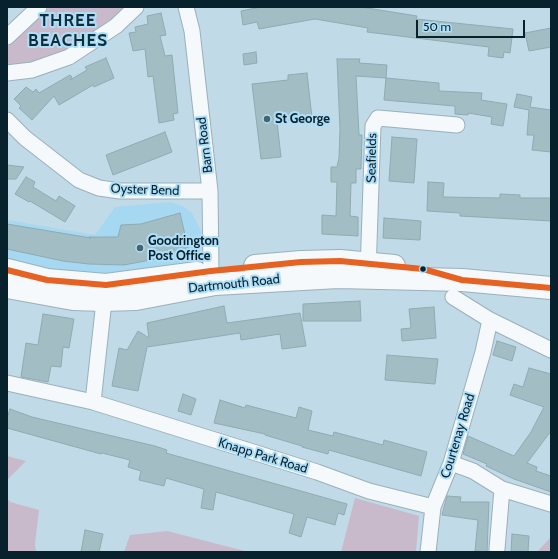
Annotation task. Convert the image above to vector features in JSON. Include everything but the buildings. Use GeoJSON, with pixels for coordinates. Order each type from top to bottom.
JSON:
{"type":"FeatureCollection","features":[{"type":"Feature","properties":{"kind":"main road","name":"Dartmouth Road"},"geometry":{"type":"LineString","coordinates":[[7,270],[136,299],[213,277],[279,279],[338,277],[368,271],[458,288],[551,288]]}},
{"type":"Feature","properties":{"kind":"main road","name":"Dartmouth Road"},"geometry":{"type":"LineString","coordinates":[[7,287],[73,298],[104,293]]}},
{"type":"Feature","properties":{"kind":"street"},"geometry":{"type":"LineString","coordinates":[[7,37],[39,7]]}},
{"type":"Feature","properties":{"kind":"street"},"geometry":{"type":"LineString","coordinates":[[7,73],[32,70],[69,57],[116,26],[136,7]]}},
{"type":"Feature","properties":{"kind":"street","name":"Barn Road"},"geometry":{"type":"LineString","coordinates":[[186,7],[192,31],[210,191],[213,277]]}},
{"type":"Feature","properties":{"kind":"street","name":"Seafields"},"geometry":{"type":"LineString","coordinates":[[368,271],[373,126],[378,118],[457,126]]}},
{"type":"Feature","properties":{"kind":"street","name":"Oyster Bend"},"geometry":{"type":"LineString","coordinates":[[7,120],[25,138],[78,180],[99,188],[120,191],[210,191]]}},
{"type":"Feature","properties":{"kind":"street"},"geometry":{"type":"LineString","coordinates":[[458,288],[490,320],[551,350]]}},
{"type":"Feature","properties":{"kind":"street"},"geometry":{"type":"LineString","coordinates":[[93,402],[104,293]]}},
{"type":"Feature","properties":{"kind":"street","name":"Courtenay Road"},"geometry":{"type":"LineString","coordinates":[[428,552],[434,507],[451,463],[483,352],[490,320]]}},
{"type":"Feature","properties":{"kind":"street","name":"Knapp Park Road"},"geometry":{"type":"LineString","coordinates":[[7,383],[93,402],[317,472],[369,491],[434,507]]}},
{"type":"Feature","properties":{"kind":"street"},"geometry":{"type":"LineString","coordinates":[[451,463],[473,471],[502,489],[551,504]]}},
{"type":"Feature","properties":{"kind":"street"},"geometry":{"type":"LineString","coordinates":[[496,549],[502,489]]}},
{"type":"Feature","properties":{"kind":"shaded area"},"geometry":{"type":"Polygon","coordinates":[[[50,7],[130,7],[70,50],[26,66],[7,67],[7,48],[15,37],[50,7]]]}},
{"type":"Feature","properties":{"kind":"shaded area"},"geometry":{"type":"Polygon","coordinates":[[[171,202],[182,206],[192,213],[201,231],[203,242],[195,261],[190,266],[111,277],[7,264],[7,220],[95,235],[115,207],[171,202]]]}},
{"type":"Feature","properties":{"kind":"shaded area"},"geometry":{"type":"Polygon","coordinates":[[[7,456],[26,461],[7,480],[7,456]]]}},
{"type":"Feature","properties":{"kind":"shaded area"},"geometry":{"type":"Polygon","coordinates":[[[7,498],[10,502],[39,510],[35,544],[36,552],[7,552],[7,498]]]}},
{"type":"Feature","properties":{"kind":"shaded area"},"geometry":{"type":"Polygon","coordinates":[[[355,498],[419,516],[416,552],[341,552],[355,498]]]}},
{"type":"Feature","properties":{"kind":"shaded area"},"geometry":{"type":"Polygon","coordinates":[[[167,531],[249,552],[124,552],[130,535],[167,531]]]}},
{"type":"Feature","properties":{"kind":"shaded area"},"geometry":{"type":"Polygon","coordinates":[[[551,537],[551,552],[537,552],[551,537]]]}},
{"type":"Feature","properties":{"kind":"transit line"},"geometry":{"type":"LineString","coordinates":[[7,270],[47,280],[106,285],[211,271],[301,262],[340,261],[423,269],[462,280],[551,288]]}},
{"type":"Feature","properties":{"kind":"place","name":"St George"},"geometry":{"type":"Point","coordinates":[267,119]}},
{"type":"Feature","properties":{"kind":"place","name":"Goodrington Post Office"},"geometry":{"type":"Point","coordinates":[140,248]}},
{"type":"Feature","properties":{"kind":"district","name":"THREE BEACHES"},"geometry":{"type":"Point","coordinates":[68,31]}}]}
